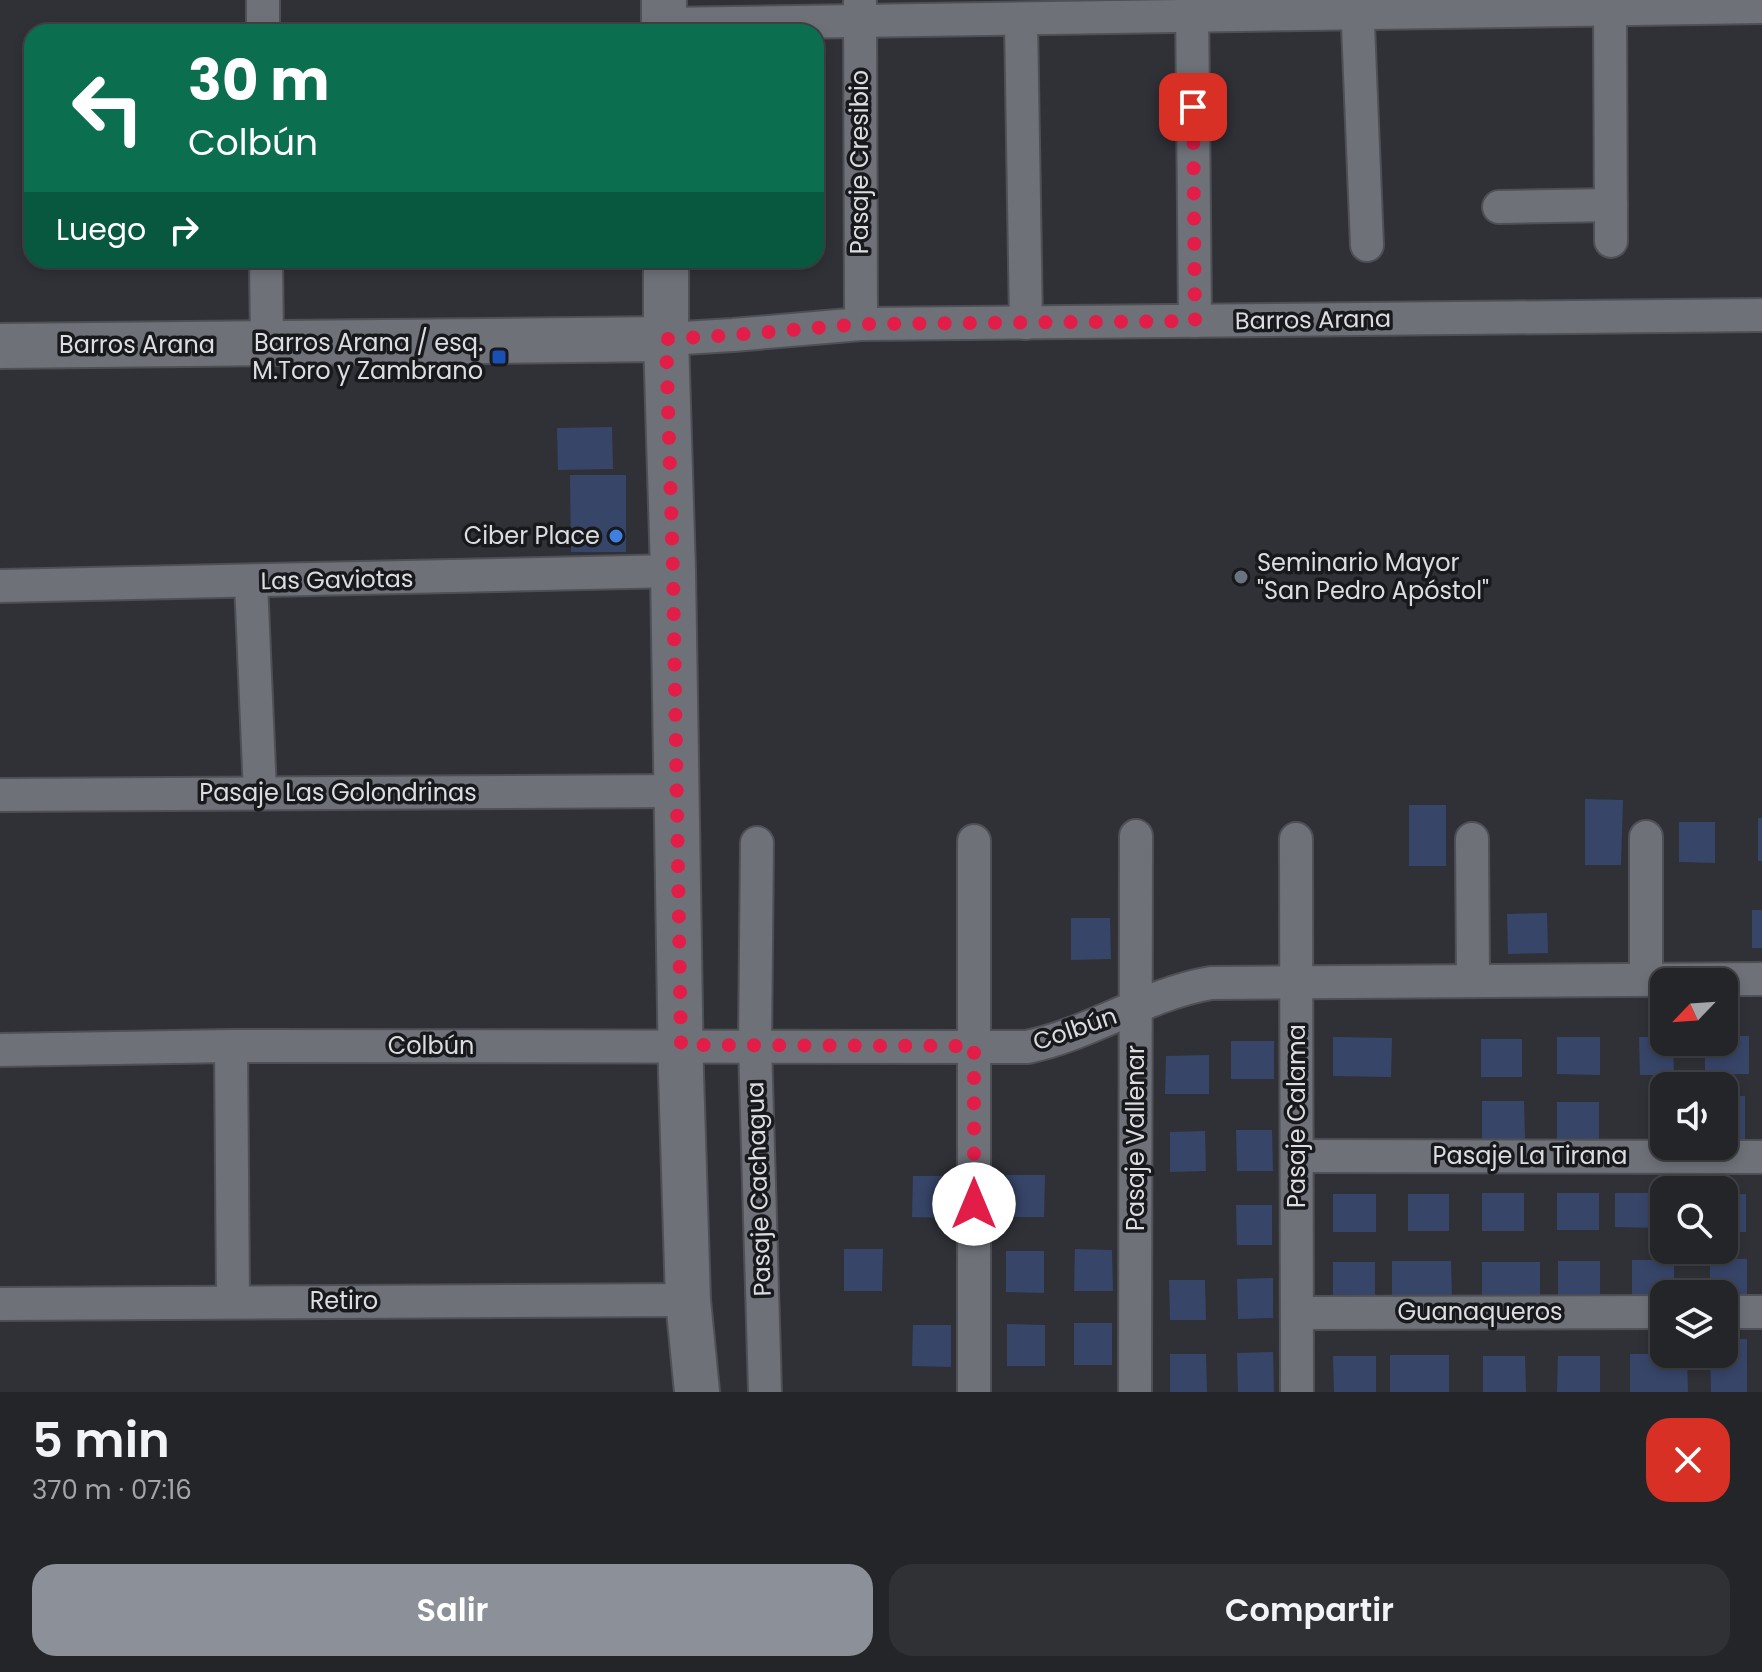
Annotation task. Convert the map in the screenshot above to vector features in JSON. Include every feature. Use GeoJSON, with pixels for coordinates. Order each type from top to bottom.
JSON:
{"type":"FeatureCollection","features":[{"type":"Feature","properties":{"kind":"street"},"geometry":{"type":"LineString","coordinates":[[263,0],[263,24]]}},
{"type":"Feature","properties":{"kind":"street"},"geometry":{"type":"LineString","coordinates":[[1357,7],[1367,245]]}},
{"type":"Feature","properties":{"kind":"street"},"geometry":{"type":"LineString","coordinates":[[664,19],[860,10],[1021,19],[1192,8],[1762,7]]}},
{"type":"Feature","properties":{"kind":"street"},"geometry":{"type":"LineString","coordinates":[[1192,8],[1195,321]]}},
{"type":"Feature","properties":{"kind":"street"},"geometry":{"type":"LineString","coordinates":[[1610,9],[1611,241]]}},
{"type":"Feature","properties":{"kind":"street","name":"Pasaje Cresibio"},"geometry":{"type":"LineString","coordinates":[[860,10],[861,324]]}},
{"type":"Feature","properties":{"kind":"street"},"geometry":{"type":"LineString","coordinates":[[1021,19],[1026,323]]}},
{"type":"Feature","properties":{"kind":"street"},"geometry":{"type":"LineString","coordinates":[[1499,207],[1611,205]]}},
{"type":"Feature","properties":{"kind":"street"},"geometry":{"type":"LineString","coordinates":[[266,268],[267,344]]}},
{"type":"Feature","properties":{"kind":"street"},"geometry":{"type":"LineString","coordinates":[[666,268],[688,1300],[697,1392]]}},
{"type":"Feature","properties":{"kind":"street","name":"Barros Arana"},"geometry":{"type":"LineString","coordinates":[[0,346],[666,339],[861,324],[1762,315]]}},
{"type":"Feature","properties":{"kind":"street","name":"Las Gaviotas"},"geometry":{"type":"LineString","coordinates":[[0,586],[673,571]]}},
{"type":"Feature","properties":{"kind":"street"},"geometry":{"type":"LineString","coordinates":[[251,582],[260,793]]}},
{"type":"Feature","properties":{"kind":"street","name":"Pasaje Las Golondrinas"},"geometry":{"type":"LineString","coordinates":[[0,795],[677,791]]}},
{"type":"Feature","properties":{"kind":"street","name":"Pasaje Vallenar"},"geometry":{"type":"LineString","coordinates":[[1135,1392],[1136,836]]}},
{"type":"Feature","properties":{"kind":"street"},"geometry":{"type":"LineString","coordinates":[[1646,837],[1646,979]]}},
{"type":"Feature","properties":{"kind":"street","name":"Pasaje Calama"},"geometry":{"type":"LineString","coordinates":[[1296,839],[1297,1392]]}},
{"type":"Feature","properties":{"kind":"street"},"geometry":{"type":"LineString","coordinates":[[1472,839],[1473,980]]}},
{"type":"Feature","properties":{"kind":"street"},"geometry":{"type":"LineString","coordinates":[[974,841],[974,1392]]}},
{"type":"Feature","properties":{"kind":"street","name":"Pasaje Cachagua"},"geometry":{"type":"LineString","coordinates":[[757,843],[755,1046],[765,1392]]}},
{"type":"Feature","properties":{"kind":"street","name":"Colbún"},"geometry":{"type":"LineString","coordinates":[[0,1050],[231,1046],[1027,1047],[1060,1039],[1161,996],[1211,983],[1762,979]]}},
{"type":"Feature","properties":{"kind":"street"},"geometry":{"type":"LineString","coordinates":[[231,1046],[233,1302]]}},
{"type":"Feature","properties":{"kind":"street","name":"Pasaje La Tirana"},"geometry":{"type":"LineString","coordinates":[[1297,1156],[1762,1157]]}},
{"type":"Feature","properties":{"kind":"street","name":"Retiro"},"geometry":{"type":"LineString","coordinates":[[0,1304],[688,1300]]}},
{"type":"Feature","properties":{"kind":"street","name":"Guanaqueros"},"geometry":{"type":"LineString","coordinates":[[1297,1313],[1650,1312]]}},
{"type":"Feature","properties":{"kind":"street"},"geometry":{"type":"LineString","coordinates":[[1738,1312],[1762,1312]]}},
{"type":"Feature","properties":{"kind":"building"},"geometry":{"type":"Polygon","coordinates":[[[612,427],[613,469],[558,470],[557,428],[612,427]]]}},
{"type":"Feature","properties":{"kind":"building"},"geometry":{"type":"Polygon","coordinates":[[[570,475],[626,475],[626,552],[571,552],[570,475]]]}},
{"type":"Feature","properties":{"kind":"building"},"geometry":{"type":"Polygon","coordinates":[[[1585,799],[1623,800],[1621,865],[1585,865],[1585,799]]]}},
{"type":"Feature","properties":{"kind":"building"},"geometry":{"type":"Polygon","coordinates":[[[1409,805],[1446,805],[1446,866],[1409,866],[1409,805]]]}},
{"type":"Feature","properties":{"kind":"building"},"geometry":{"type":"Polygon","coordinates":[[[1758,818],[1762,818],[1762,861],[1758,861],[1758,818]]]}},
{"type":"Feature","properties":{"kind":"building"},"geometry":{"type":"Polygon","coordinates":[[[1679,822],[1715,822],[1715,863],[1679,862],[1679,822]]]}},
{"type":"Feature","properties":{"kind":"building"},"geometry":{"type":"Polygon","coordinates":[[[1752,910],[1762,910],[1762,948],[1752,948],[1752,910]]]}},
{"type":"Feature","properties":{"kind":"building"},"geometry":{"type":"Polygon","coordinates":[[[1547,913],[1548,953],[1508,954],[1507,914],[1547,913]]]}},
{"type":"Feature","properties":{"kind":"building"},"geometry":{"type":"Polygon","coordinates":[[[1071,918],[1110,918],[1111,959],[1071,960],[1071,918]]]}},
{"type":"Feature","properties":{"kind":"building"},"geometry":{"type":"Polygon","coordinates":[[[1738,1036],[1749,1036],[1749,1074],[1705,1072],[1705,1056],[1738,1056],[1738,1036]]]}},
{"type":"Feature","properties":{"kind":"building"},"geometry":{"type":"Polygon","coordinates":[[[1333,1037],[1392,1038],[1391,1077],[1333,1076],[1333,1037]]]}},
{"type":"Feature","properties":{"kind":"building"},"geometry":{"type":"Polygon","coordinates":[[[1557,1037],[1600,1037],[1600,1075],[1557,1074],[1557,1037]]]}},
{"type":"Feature","properties":{"kind":"building"},"geometry":{"type":"Polygon","coordinates":[[[1639,1037],[1650,1037],[1650,1056],[1673,1056],[1674,1072],[1640,1075],[1639,1037]]]}},
{"type":"Feature","properties":{"kind":"building"},"geometry":{"type":"Polygon","coordinates":[[[1481,1039],[1522,1039],[1522,1077],[1481,1077],[1481,1039]]]}},
{"type":"Feature","properties":{"kind":"building"},"geometry":{"type":"Polygon","coordinates":[[[1231,1041],[1274,1041],[1274,1079],[1231,1079],[1231,1041]]]}},
{"type":"Feature","properties":{"kind":"building"},"geometry":{"type":"Polygon","coordinates":[[[1209,1055],[1209,1094],[1165,1094],[1166,1056],[1209,1055]]]}},
{"type":"Feature","properties":{"kind":"building"},"geometry":{"type":"Polygon","coordinates":[[[1738,1096],[1745,1096],[1745,1150],[1738,1149],[1738,1096]]]}},
{"type":"Feature","properties":{"kind":"building"},"geometry":{"type":"Polygon","coordinates":[[[1482,1101],[1524,1101],[1525,1139],[1482,1139],[1482,1101]]]}},
{"type":"Feature","properties":{"kind":"building"},"geometry":{"type":"Polygon","coordinates":[[[1557,1102],[1599,1102],[1599,1140],[1557,1139],[1557,1102]]]}},
{"type":"Feature","properties":{"kind":"building"},"geometry":{"type":"Polygon","coordinates":[[[1236,1130],[1272,1130],[1273,1171],[1237,1171],[1236,1130]]]}},
{"type":"Feature","properties":{"kind":"building"},"geometry":{"type":"Polygon","coordinates":[[[1205,1131],[1206,1171],[1170,1172],[1170,1132],[1205,1131]]]}},
{"type":"Feature","properties":{"kind":"building"},"geometry":{"type":"Polygon","coordinates":[[[1006,1175],[1045,1175],[1044,1217],[1006,1217],[1006,1175]]]}},
{"type":"Feature","properties":{"kind":"building"},"geometry":{"type":"Polygon","coordinates":[[[913,1176],[951,1176],[951,1218],[912,1217],[913,1176]]]}},
{"type":"Feature","properties":{"kind":"building"},"geometry":{"type":"Polygon","coordinates":[[[1482,1193],[1524,1193],[1524,1231],[1482,1231],[1482,1193]]]}},
{"type":"Feature","properties":{"kind":"building"},"geometry":{"type":"Polygon","coordinates":[[[1557,1193],[1599,1193],[1599,1230],[1557,1230],[1557,1193]]]}},
{"type":"Feature","properties":{"kind":"building"},"geometry":{"type":"Polygon","coordinates":[[[1615,1193],[1650,1193],[1650,1228],[1615,1227],[1615,1193]]]}},
{"type":"Feature","properties":{"kind":"building"},"geometry":{"type":"Polygon","coordinates":[[[1333,1194],[1376,1194],[1376,1232],[1333,1232],[1333,1194]]]}},
{"type":"Feature","properties":{"kind":"building"},"geometry":{"type":"Polygon","coordinates":[[[1408,1194],[1449,1194],[1449,1231],[1408,1231],[1408,1194]]]}},
{"type":"Feature","properties":{"kind":"building"},"geometry":{"type":"Polygon","coordinates":[[[1738,1194],[1746,1194],[1746,1232],[1738,1232],[1738,1194]]]}},
{"type":"Feature","properties":{"kind":"building"},"geometry":{"type":"Polygon","coordinates":[[[1236,1205],[1272,1205],[1272,1245],[1237,1245],[1236,1205]]]}},
{"type":"Feature","properties":{"kind":"building"},"geometry":{"type":"Polygon","coordinates":[[[844,1249],[883,1249],[882,1291],[844,1291],[844,1249]]]}},
{"type":"Feature","properties":{"kind":"building"},"geometry":{"type":"Polygon","coordinates":[[[1075,1249],[1112,1250],[1113,1291],[1074,1291],[1075,1249]]]}},
{"type":"Feature","properties":{"kind":"building"},"geometry":{"type":"Polygon","coordinates":[[[1006,1251],[1044,1251],[1044,1293],[1006,1292],[1006,1251]]]}},
{"type":"Feature","properties":{"kind":"building"},"geometry":{"type":"Polygon","coordinates":[[[1738,1259],[1747,1259],[1747,1296],[1738,1296],[1738,1280],[1710,1280],[1710,1264],[1738,1264],[1738,1259]]]}},
{"type":"Feature","properties":{"kind":"building"},"geometry":{"type":"Polygon","coordinates":[[[1632,1260],[1674,1264],[1674,1280],[1650,1280],[1650,1298],[1632,1297],[1632,1260]]]}},
{"type":"Feature","properties":{"kind":"building"},"geometry":{"type":"Polygon","coordinates":[[[1392,1261],[1451,1261],[1452,1299],[1392,1299],[1392,1261]]]}},
{"type":"Feature","properties":{"kind":"building"},"geometry":{"type":"Polygon","coordinates":[[[1558,1261],[1600,1261],[1600,1298],[1558,1299],[1558,1261]]]}},
{"type":"Feature","properties":{"kind":"building"},"geometry":{"type":"Polygon","coordinates":[[[1333,1262],[1375,1262],[1375,1299],[1333,1299],[1333,1262]]]}},
{"type":"Feature","properties":{"kind":"building"},"geometry":{"type":"Polygon","coordinates":[[[1482,1262],[1540,1262],[1540,1300],[1482,1300],[1482,1262]]]}},
{"type":"Feature","properties":{"kind":"building"},"geometry":{"type":"Polygon","coordinates":[[[1273,1278],[1273,1318],[1238,1319],[1237,1279],[1273,1278]]]}},
{"type":"Feature","properties":{"kind":"building"},"geometry":{"type":"Polygon","coordinates":[[[1169,1280],[1205,1280],[1206,1320],[1170,1320],[1169,1280]]]}},
{"type":"Feature","properties":{"kind":"building"},"geometry":{"type":"Polygon","coordinates":[[[1074,1323],[1112,1323],[1112,1365],[1074,1365],[1074,1323]]]}},
{"type":"Feature","properties":{"kind":"building"},"geometry":{"type":"Polygon","coordinates":[[[1007,1324],[1045,1325],[1045,1366],[1007,1366],[1007,1324]]]}},
{"type":"Feature","properties":{"kind":"building"},"geometry":{"type":"Polygon","coordinates":[[[913,1325],[951,1325],[951,1367],[912,1366],[913,1325]]]}},
{"type":"Feature","properties":{"kind":"building"},"geometry":{"type":"Polygon","coordinates":[[[1738,1339],[1747,1339],[1747,1392],[1711,1392],[1710,1368],[1738,1368],[1738,1339]]]}},
{"type":"Feature","properties":{"kind":"building"},"geometry":{"type":"Polygon","coordinates":[[[1273,1352],[1274,1392],[1238,1392],[1237,1353],[1273,1352]]]}},
{"type":"Feature","properties":{"kind":"building"},"geometry":{"type":"Polygon","coordinates":[[[1170,1354],[1206,1354],[1207,1392],[1170,1392],[1170,1354]]]}},
{"type":"Feature","properties":{"kind":"building"},"geometry":{"type":"Polygon","coordinates":[[[1630,1354],[1650,1354],[1650,1368],[1687,1368],[1688,1392],[1630,1392],[1630,1354]]]}},
{"type":"Feature","properties":{"kind":"building"},"geometry":{"type":"Polygon","coordinates":[[[1390,1355],[1449,1355],[1449,1392],[1390,1392],[1390,1355]]]}},
{"type":"Feature","properties":{"kind":"building"},"geometry":{"type":"Polygon","coordinates":[[[1333,1356],[1376,1356],[1376,1392],[1334,1392],[1333,1356]]]}},
{"type":"Feature","properties":{"kind":"building"},"geometry":{"type":"Polygon","coordinates":[[[1483,1356],[1525,1356],[1526,1392],[1483,1392],[1483,1356]]]}},
{"type":"Feature","properties":{"kind":"building"},"geometry":{"type":"Polygon","coordinates":[[[1558,1356],[1600,1356],[1600,1392],[1557,1392],[1558,1356]]]}},
{"type":"Feature","properties":{"kind":"place","name":"Barros Arana / esq. M.Toro y Zambrano"},"geometry":{"type":"Point","coordinates":[499,357]}},
{"type":"Feature","properties":{"kind":"place","name":"Ciber Place"},"geometry":{"type":"Point","coordinates":[616,536]}},
{"type":"Feature","properties":{"kind":"place","name":"Seminario Mayor \"San Pedro Apóstol\""},"geometry":{"type":"Point","coordinates":[1241,577]}},
{"type":"Feature","properties":{"kind":"route"},"geometry":{"type":"LineString","coordinates":[[974,1204],[974,1046],[681,1045],[666,339],[861,324],[1195,321],[1193,107]]}}]}
